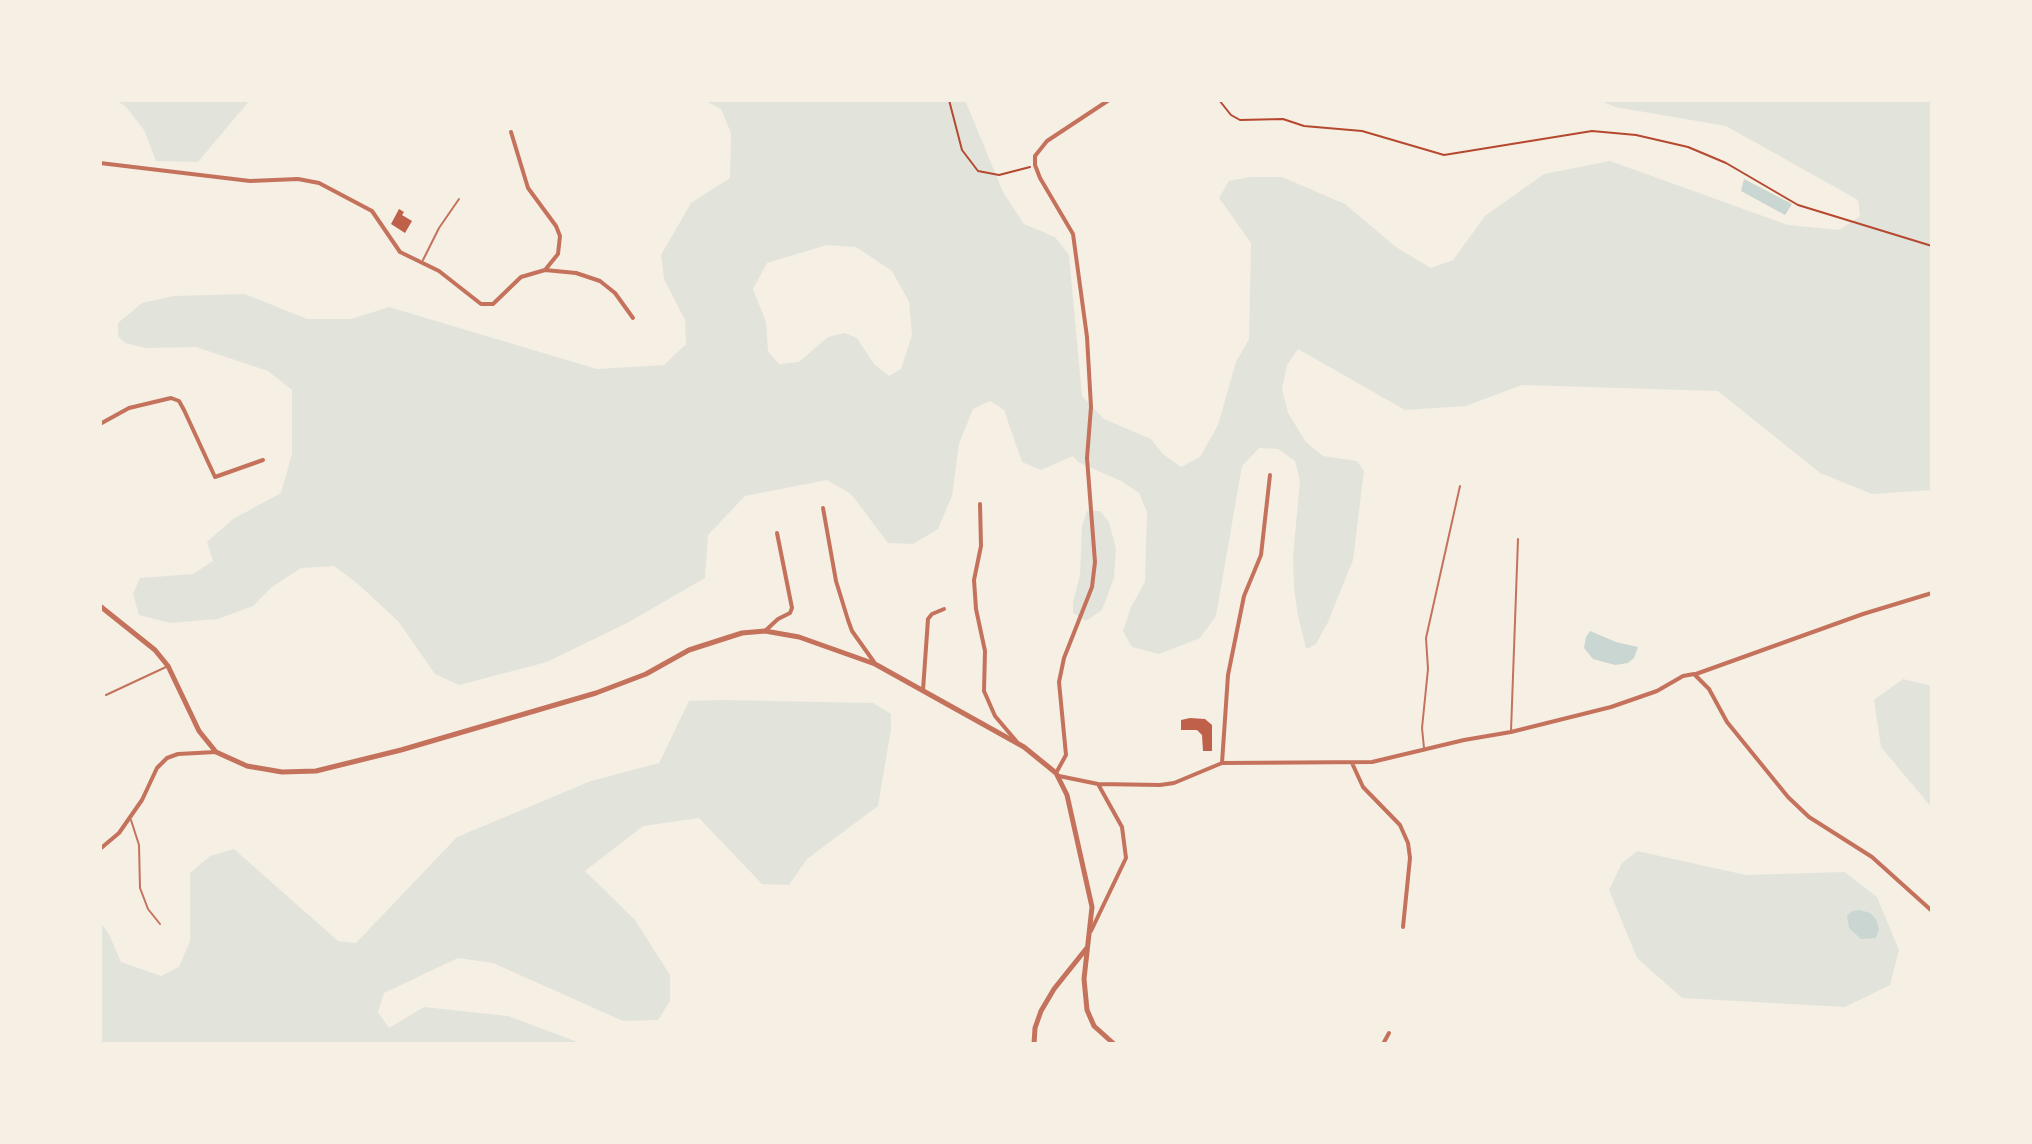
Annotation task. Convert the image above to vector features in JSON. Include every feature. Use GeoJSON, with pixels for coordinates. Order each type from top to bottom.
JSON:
{"type":"FeatureCollection","features":[{"type":"Feature","properties":{"kind":"street"},"geometry":{"type":"LineString","coordinates":[[1057,774],[1066,755],[1059,682],[1064,658],[1092,587],[1095,562],[1087,458],[1091,407],[1087,337],[1073,234],[1035,165],[1035,156],[1040,147],[1109,100]]}},
{"type":"Feature","properties":{"kind":"street"},"geometry":{"type":"LineString","coordinates":[[511,132],[528,188],[560,236],[558,254],[545,270]]}},
{"type":"Feature","properties":{"kind":"street"},"geometry":{"type":"LineString","coordinates":[[100,163],[250,181],[298,179],[319,183],[372,211],[400,252],[448,277],[473,300],[493,304],[530,272],[576,273],[600,281],[615,293],[633,318]]}},
{"type":"Feature","properties":{"kind":"street"},"geometry":{"type":"LineString","coordinates":[[100,424],[129,408],[171,398],[179,401],[215,477],[263,460]]}},
{"type":"Feature","properties":{"kind":"street"},"geometry":{"type":"LineString","coordinates":[[1222,763],[1228,675],[1244,596],[1261,555],[1270,475]]}},
{"type":"Feature","properties":{"kind":"street"},"geometry":{"type":"LineString","coordinates":[[980,504],[981,546],[974,580],[976,609],[985,651],[984,691],[995,716],[1018,744]]}},
{"type":"Feature","properties":{"kind":"street"},"geometry":{"type":"LineString","coordinates":[[823,508],[836,581],[848,620],[875,664]]}},
{"type":"Feature","properties":{"kind":"street"},"geometry":{"type":"LineString","coordinates":[[765,631],[790,613],[792,608],[777,533]]}},
{"type":"Feature","properties":{"kind":"street"},"geometry":{"type":"LineString","coordinates":[[1057,774],[1098,784],[1174,783],[1222,763],[1372,762],[1511,732],[1637,699],[1683,676],[1932,593]]}},
{"type":"Feature","properties":{"kind":"street"},"geometry":{"type":"LineString","coordinates":[[100,606],[155,650],[168,666],[199,731],[216,752],[247,766],[282,772],[316,771],[401,750],[596,693],[646,674],[689,650],[742,633],[765,631],[799,637],[875,664],[1046,762],[1057,774],[1067,795],[1092,907],[1091,931]]}},
{"type":"Feature","properties":{"kind":"street"},"geometry":{"type":"LineString","coordinates":[[923,690],[928,619],[944,609]]}},
{"type":"Feature","properties":{"kind":"street"},"geometry":{"type":"LineString","coordinates":[[1694,674],[1709,689],[1727,722],[1788,797],[1809,817],[1872,857],[1932,911]]}},
{"type":"Feature","properties":{"kind":"street"},"geometry":{"type":"LineString","coordinates":[[100,849],[119,833],[142,800],[157,768],[167,758],[178,754],[216,752]]}},
{"type":"Feature","properties":{"kind":"street"},"geometry":{"type":"LineString","coordinates":[[1352,763],[1363,787],[1400,825],[1408,843],[1410,858],[1403,927]]}},
{"type":"Feature","properties":{"kind":"street"},"geometry":{"type":"LineString","coordinates":[[1098,784],[1122,827],[1126,858],[1091,931],[1086,949],[1084,991],[1094,1026],[1114,1044]]}},
{"type":"Feature","properties":{"kind":"street"},"geometry":{"type":"LineString","coordinates":[[1034,1044],[1041,1011],[1054,989],[1086,949]]}},
{"type":"Feature","properties":{"kind":"street"},"geometry":{"type":"LineString","coordinates":[[1383,1044],[1389,1033]]}},
{"type":"Feature","properties":{"kind":"lane"},"geometry":{"type":"LineString","coordinates":[[422,262],[439,228],[459,199]]}},
{"type":"Feature","properties":{"kind":"lane"},"geometry":{"type":"LineString","coordinates":[[1424,750],[1422,728],[1428,669],[1426,638],[1460,486]]}},
{"type":"Feature","properties":{"kind":"lane"},"geometry":{"type":"LineString","coordinates":[[1511,732],[1518,539]]}},
{"type":"Feature","properties":{"kind":"lane"},"geometry":{"type":"LineString","coordinates":[[106,695],[168,666]]}},
{"type":"Feature","properties":{"kind":"lane"},"geometry":{"type":"LineString","coordinates":[[130,818],[139,845],[140,888],[148,909],[160,924]]}},
{"type":"Feature","properties":{"kind":"path"},"geometry":{"type":"LineString","coordinates":[[949,100],[962,150],[978,171],[999,175],[1035,165]]}},
{"type":"Feature","properties":{"kind":"path"},"geometry":{"type":"LineString","coordinates":[[1219,100],[1231,115],[1240,120],[1283,119],[1304,126],[1362,131],[1444,155],[1592,131],[1636,135],[1688,147],[1726,163],[1798,205],[1932,246]]}},
{"type":"Feature","properties":{"kind":"shaded area"},"geometry":{"type":"Polygon","coordinates":[[[116,100],[250,100],[198,162],[156,161],[144,130],[126,107],[116,100]]]}},
{"type":"Feature","properties":{"kind":"shaded area"},"geometry":{"type":"Polygon","coordinates":[[[703,100],[965,100],[1003,192],[1024,224],[1055,237],[1069,255],[1082,396],[1104,419],[1151,439],[1163,454],[1181,467],[1200,457],[1218,425],[1236,362],[1249,339],[1251,243],[1219,198],[1229,181],[1250,177],[1282,177],[1345,204],[1396,247],[1431,268],[1453,260],[1485,216],[1544,174],[1610,161],[1788,225],[1839,230],[1860,216],[1858,200],[1726,126],[1615,107],[1599,100],[1932,100],[1932,490],[1872,494],[1820,473],[1718,391],[1522,385],[1466,406],[1405,410],[1298,349],[1287,365],[1282,389],[1288,413],[1306,442],[1323,456],[1357,461],[1364,471],[1353,560],[1328,622],[1316,644],[1309,648],[1306,648],[1298,616],[1294,588],[1293,556],[1300,481],[1295,461],[1278,449],[1259,448],[1242,466],[1216,616],[1200,638],[1159,654],[1132,647],[1123,631],[1131,607],[1145,582],[1147,512],[1139,493],[1121,481],[1078,462],[1073,456],[1041,470],[1022,462],[1004,410],[990,401],[973,409],[959,444],[952,496],[938,529],[913,544],[888,543],[851,494],[827,480],[745,496],[708,535],[705,578],[627,623],[547,662],[459,685],[435,674],[398,621],[334,566],[301,568],[272,587],[253,606],[218,619],[170,623],[139,615],[133,594],[140,578],[193,574],[213,561],[207,542],[233,519],[281,493],[292,454],[292,390],[268,371],[196,347],[146,348],[125,343],[118,336],[118,323],[142,303],[173,296],[245,294],[307,319],[351,319],[389,307],[597,369],[664,365],[686,344],[685,320],[664,279],[661,255],[691,203],[730,178],[731,133],[721,109],[703,100]],[[827,245],[767,263],[753,289],[766,322],[768,351],[779,364],[799,362],[828,337],[845,333],[857,338],[874,364],[889,376],[901,369],[912,335],[909,302],[892,271],[856,247],[827,245]]]}},
{"type":"Feature","properties":{"kind":"shaded area"},"geometry":{"type":"Polygon","coordinates":[[[1744,179],[1792,204],[1785,215],[1741,191],[1744,179]]]}},
{"type":"Feature","properties":{"kind":"shaded area"},"geometry":{"type":"Polygon","coordinates":[[[1087,511],[1100,511],[1109,522],[1116,549],[1114,578],[1102,610],[1086,621],[1073,613],[1073,602],[1080,575],[1082,526],[1087,511]]]}},
{"type":"Feature","properties":{"kind":"shaded area"},"geometry":{"type":"Polygon","coordinates":[[[1590,631],[1638,647],[1634,658],[1628,663],[1615,665],[1593,659],[1584,648],[1590,631]]]}},
{"type":"Feature","properties":{"kind":"shaded area"},"geometry":{"type":"Polygon","coordinates":[[[1903,679],[1932,686],[1932,808],[1881,747],[1874,700],[1903,679]]]}},
{"type":"Feature","properties":{"kind":"shaded area"},"geometry":{"type":"Polygon","coordinates":[[[689,701],[873,703],[891,714],[878,806],[807,859],[789,885],[762,884],[699,818],[643,826],[585,871],[635,920],[670,975],[670,1001],[658,1020],[623,1021],[493,963],[458,958],[384,993],[378,1012],[389,1028],[424,1007],[508,1016],[583,1044],[100,1044],[100,922],[121,962],[161,976],[179,967],[190,941],[190,873],[210,856],[234,849],[338,941],[356,943],[457,837],[591,781],[659,763],[689,701]]]}},
{"type":"Feature","properties":{"kind":"shaded area"},"geometry":{"type":"Polygon","coordinates":[[[1637,851],[1746,875],[1845,872],[1877,897],[1899,950],[1890,985],[1845,1007],[1682,998],[1637,958],[1609,890],[1622,863],[1637,851]]]}},
{"type":"Feature","properties":{"kind":"shaded area"},"geometry":{"type":"Polygon","coordinates":[[[1860,910],[1876,919],[1879,929],[1876,938],[1861,939],[1849,928],[1847,916],[1852,911],[1860,910]]]}},
{"type":"Feature","properties":{"kind":"building"},"geometry":{"type":"Polygon","coordinates":[[[399,209],[412,221],[405,233],[391,224],[399,209]]]}},
{"type":"Feature","properties":{"kind":"building"},"geometry":{"type":"Polygon","coordinates":[[[1205,719],[1212,725],[1212,751],[1203,751],[1202,735],[1197,730],[1181,730],[1181,720],[1205,719]]]}}]}
